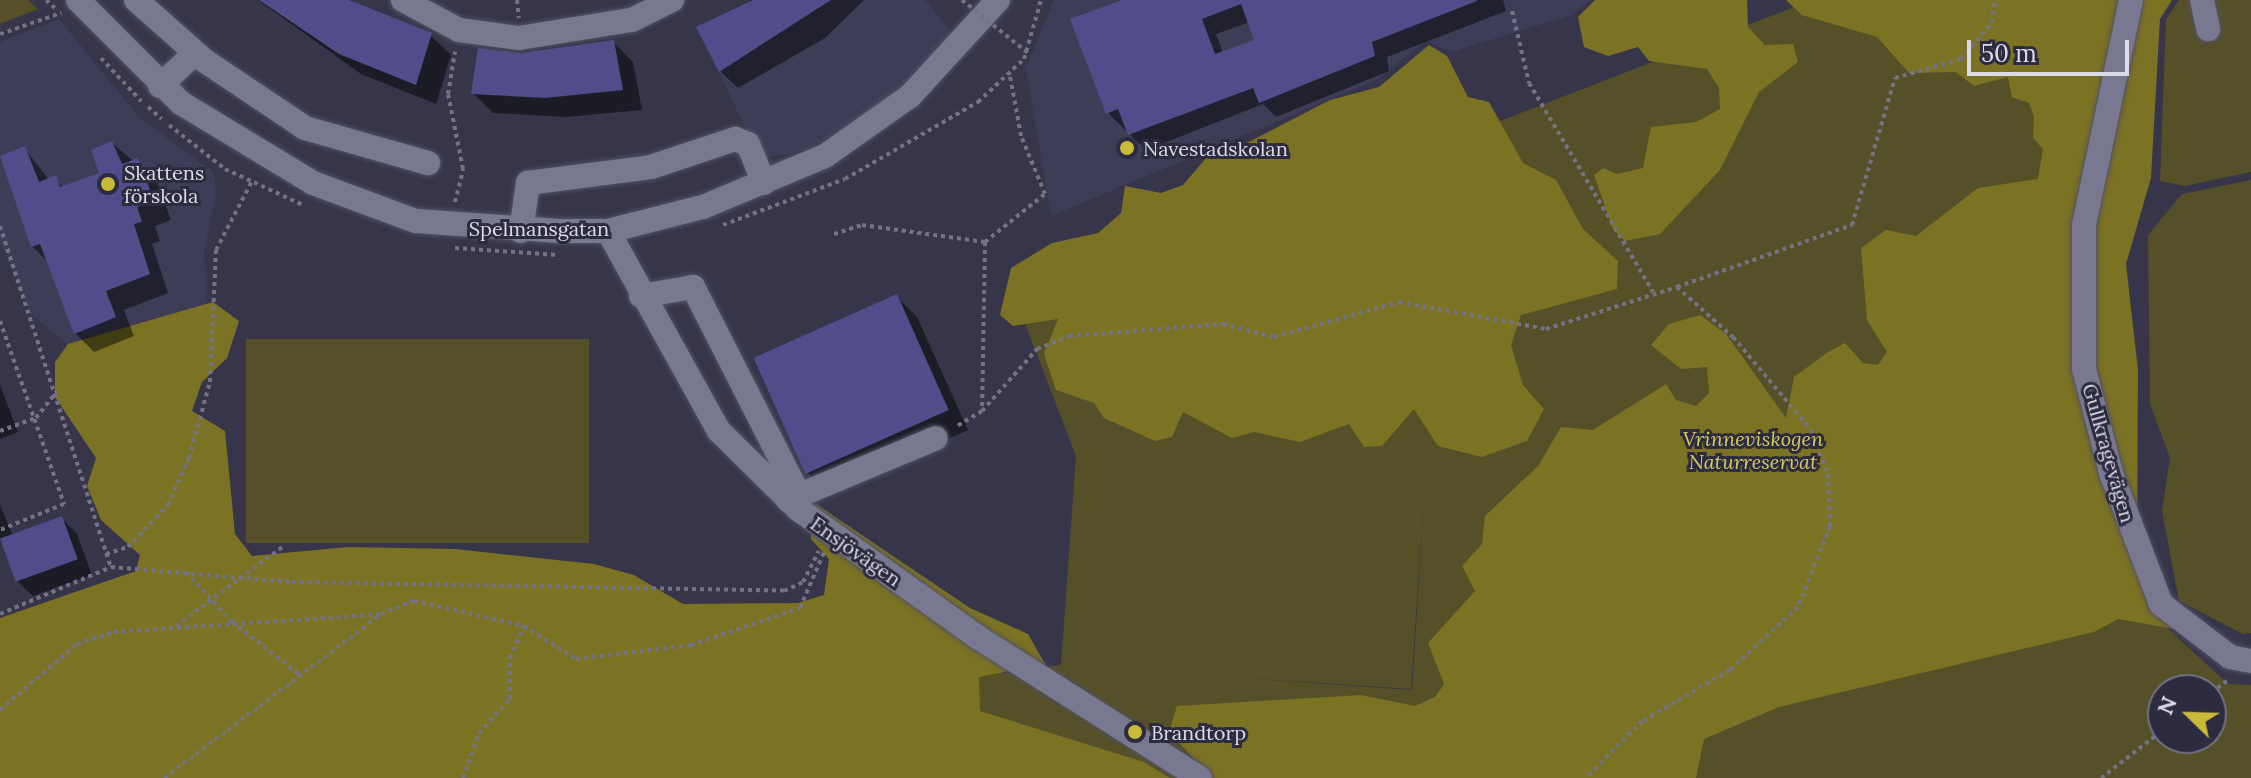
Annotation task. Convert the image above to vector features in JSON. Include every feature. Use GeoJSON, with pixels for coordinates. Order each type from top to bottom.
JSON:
{"type":"FeatureCollection","features":[{"type":"Feature","properties":{"kind":"street"},"geometry":{"type":"LineString","coordinates":[[136,0],[195,53],[305,128],[428,163]]}},
{"type":"Feature","properties":{"kind":"street"},"geometry":{"type":"LineString","coordinates":[[403,0],[459,30],[546,36],[632,20],[672,0]]}},
{"type":"Feature","properties":{"kind":"street","name":"Spelmansgatan"},"geometry":{"type":"LineString","coordinates":[[70,7],[160,86],[313,183],[416,221],[521,231],[608,231],[764,183],[825,156],[910,96],[998,0]]}},
{"type":"Feature","properties":{"kind":"street","name":"Gullkragevägen"},"geometry":{"type":"LineString","coordinates":[[2131,0],[2084,224],[2084,369],[2111,473],[2161,604],[2230,657],[2251,661]]}},
{"type":"Feature","properties":{"kind":"street"},"geometry":{"type":"LineString","coordinates":[[2202,0],[2208,29]]}},
{"type":"Feature","properties":{"kind":"street"},"geometry":{"type":"LineString","coordinates":[[160,86],[195,53]]}},
{"type":"Feature","properties":{"kind":"street"},"geometry":{"type":"LineString","coordinates":[[521,231],[528,183],[651,167],[735,139],[748,144],[764,183]]}},
{"type":"Feature","properties":{"kind":"street","name":"Ensjövägen"},"geometry":{"type":"LineString","coordinates":[[608,231],[641,296],[719,431],[827,532],[1200,778]]}},
{"type":"Feature","properties":{"kind":"street"},"geometry":{"type":"LineString","coordinates":[[641,296],[693,287],[793,498],[936,438]]}},
{"type":"Feature","properties":{"kind":"path"},"geometry":{"type":"LineString","coordinates":[[962,0],[1028,53]]}},
{"type":"Feature","properties":{"kind":"path"},"geometry":{"type":"LineString","coordinates":[[936,438],[982,411],[1037,349],[1069,336],[1223,324],[1274,337],[1399,302],[1546,329],[1852,225],[1895,78],[1961,59],[1992,23],[1995,0]]}},
{"type":"Feature","properties":{"kind":"path"},"geometry":{"type":"LineString","coordinates":[[0,34],[70,7]]}},
{"type":"Feature","properties":{"kind":"path"},"geometry":{"type":"LineString","coordinates":[[1512,11],[1529,83],[1653,292]]}},
{"type":"Feature","properties":{"kind":"path"},"geometry":{"type":"LineString","coordinates":[[452,226],[463,169],[448,94],[459,30]]}},
{"type":"Feature","properties":{"kind":"path"},"geometry":{"type":"LineString","coordinates":[[834,234],[862,225],[985,242],[1045,194],[1021,136],[1010,76]]}},
{"type":"Feature","properties":{"kind":"path"},"geometry":{"type":"LineString","coordinates":[[106,554],[128,547],[168,505],[189,458],[210,382],[216,250],[251,183]]}},
{"type":"Feature","properties":{"kind":"path"},"geometry":{"type":"LineString","coordinates":[[0,226],[57,391],[111,567]]}},
{"type":"Feature","properties":{"kind":"path"},"geometry":{"type":"LineString","coordinates":[[982,411],[985,242]]}},
{"type":"Feature","properties":{"kind":"path"},"geometry":{"type":"LineString","coordinates":[[1586,778],[1642,721],[1730,670],[1798,607],[1830,526],[1828,474],[1811,430],[1733,337],[1677,287]]}},
{"type":"Feature","properties":{"kind":"path"},"geometry":{"type":"LineString","coordinates":[[0,321],[64,504],[0,530]]}},
{"type":"Feature","properties":{"kind":"path"},"geometry":{"type":"LineString","coordinates":[[0,431],[36,418],[57,391]]}},
{"type":"Feature","properties":{"kind":"path"},"geometry":{"type":"LineString","coordinates":[[0,614],[111,567],[184,570],[236,578],[784,591],[815,566],[827,532]]}},
{"type":"Feature","properties":{"kind":"path"},"geometry":{"type":"LineString","coordinates":[[164,778],[381,614],[414,601],[524,626],[576,659],[691,645],[800,608],[827,532]]}},
{"type":"Feature","properties":{"kind":"path"},"geometry":{"type":"LineString","coordinates":[[174,627],[236,578],[285,545]]}},
{"type":"Feature","properties":{"kind":"path"},"geometry":{"type":"LineString","coordinates":[[184,570],[208,600],[232,622],[299,674]]}},
{"type":"Feature","properties":{"kind":"path"},"geometry":{"type":"LineString","coordinates":[[0,710],[77,644],[113,632],[381,614]]}},
{"type":"Feature","properties":{"kind":"path"},"geometry":{"type":"LineString","coordinates":[[463,778],[479,733],[510,699],[510,658],[524,626]]}},
{"type":"Feature","properties":{"kind":"path"},"geometry":{"type":"LineString","coordinates":[[2101,778],[2147,742]]}},
{"type":"Feature","properties":{"kind":"shaded area"},"geometry":{"type":"Polygon","coordinates":[[[830,0],[925,0],[955,36],[913,79],[836,133],[806,150],[760,159],[719,72],[830,0]]]}},
{"type":"Feature","properties":{"kind":"shaded area","name":"Navestadskolan"},"geometry":{"type":"Polygon","coordinates":[[[1054,0],[1591,0],[1571,15],[1451,52],[1426,41],[1376,80],[1051,216],[1026,68],[1054,0]]]}},
{"type":"Feature","properties":{"kind":"shaded area","name":"Skattens förskola"},"geometry":{"type":"Polygon","coordinates":[[[59,19],[139,117],[214,173],[216,194],[204,253],[207,305],[68,344],[30,314],[0,241],[0,42],[59,19]]]}},
{"type":"Feature","properties":{"kind":"green space"},"geometry":{"type":"Polygon","coordinates":[[[0,0],[28,0],[38,9],[0,24],[0,0]]]}},
{"type":"Feature","properties":{"kind":"green space"},"geometry":{"type":"Polygon","coordinates":[[[1595,0],[1747,0],[1748,27],[1765,45],[1793,44],[1798,62],[1759,92],[1720,170],[1660,234],[1625,241],[1613,229],[1594,175],[1603,168],[1617,174],[1643,168],[1651,127],[1696,122],[1720,109],[1719,88],[1707,69],[1649,61],[1638,47],[1608,56],[1584,47],[1578,17],[1595,0]]]}},
{"type":"Feature","properties":{"kind":"green space"},"geometry":{"type":"Polygon","coordinates":[[[1786,0],[2172,0],[2160,19],[2151,178],[2126,264],[2138,370],[2137,553],[2174,629],[2118,619],[2094,632],[1779,707],[1704,739],[1696,778],[1212,778],[1169,732],[1177,706],[1361,695],[1415,706],[1435,697],[1444,684],[1428,643],[1475,591],[1462,566],[1482,544],[1485,516],[1538,466],[1561,427],[1593,430],[1666,384],[1676,400],[1696,406],[1709,393],[1707,367],[1681,369],[1651,345],[1669,324],[1700,315],[1726,334],[1786,418],[1794,377],[1828,352],[1845,343],[1863,363],[1878,365],[1887,352],[1867,320],[1861,248],[1886,230],[1916,236],[1978,188],[2038,179],[2043,149],[2033,138],[2034,117],[2029,103],[2012,97],[2008,77],[1974,86],[1956,72],[1909,73],[1877,37],[1802,15],[1786,0]]]}},
{"type":"Feature","properties":{"kind":"green space","name":"Vrinneviskogen Naturreservat"},"geometry":{"type":"Polygon","coordinates":[[[1812,0],[2119,0],[2134,597],[2217,674],[2147,674],[2147,754],[2227,754],[2227,683],[2251,685],[2251,778],[0,778],[259,573],[1006,673],[1061,665],[1076,456],[1019,308],[1812,0]],[[1425,482],[1411,689],[1212,676],[1412,690],[1425,482]]]}},
{"type":"Feature","properties":{"kind":"green space"},"geometry":{"type":"Polygon","coordinates":[[[2179,0],[2251,0],[2251,172],[2185,186],[2160,181],[2166,19],[2179,0]]]}},
{"type":"Feature","properties":{"kind":"green space"},"geometry":{"type":"Polygon","coordinates":[[[1429,45],[1447,56],[1468,97],[1489,102],[1523,163],[1556,180],[1583,229],[1618,261],[1617,289],[1521,315],[1511,345],[1523,385],[1544,409],[1527,441],[1482,457],[1438,446],[1414,409],[1382,446],[1364,447],[1349,424],[1300,442],[1254,432],[1232,438],[1183,412],[1172,437],[1155,441],[1104,418],[1094,403],[1056,390],[1044,354],[1058,319],[1013,326],[1000,315],[1011,268],[1052,243],[1098,233],[1121,213],[1125,186],[1161,193],[1183,185],[1213,150],[1237,148],[1330,100],[1379,87],[1429,45]]]}},
{"type":"Feature","properties":{"kind":"green space"},"geometry":{"type":"Polygon","coordinates":[[[2251,180],[2251,633],[2243,634],[2179,601],[2162,511],[2170,458],[2150,404],[2148,235],[2182,194],[2251,180]]]}},
{"type":"Feature","properties":{"kind":"green space"},"geometry":{"type":"Polygon","coordinates":[[[213,302],[239,321],[227,358],[202,382],[192,411],[225,431],[235,534],[252,556],[348,547],[455,549],[594,564],[634,575],[683,604],[798,603],[824,595],[829,559],[811,539],[810,500],[970,608],[1028,634],[1045,664],[979,677],[980,711],[1144,762],[1170,778],[0,778],[0,618],[136,571],[140,555],[101,520],[87,486],[96,458],[55,397],[55,362],[68,344],[213,302]]]}},
{"type":"Feature","properties":{"kind":"green space"},"geometry":{"type":"Polygon","coordinates":[[[246,339],[589,339],[589,543],[246,543],[246,339]]]}},
{"type":"Feature","properties":{"kind":"building"},"geometry":{"type":"Polygon","coordinates":[[[259,0],[349,0],[432,33],[416,85],[339,54],[259,0]]]}},
{"type":"Feature","properties":{"kind":"building"},"geometry":{"type":"Polygon","coordinates":[[[753,0],[831,0],[719,72],[696,27],[753,0]]]}},
{"type":"Feature","properties":{"kind":"building"},"geometry":{"type":"Polygon","coordinates":[[[1122,0],[1477,0],[1372,42],[1375,56],[1259,103],[1253,88],[1128,135],[1118,109],[1106,114],[1070,19],[1122,0]],[[1241,4],[1202,19],[1215,54],[1254,40],[1241,4]]]}},
{"type":"Feature","properties":{"kind":"building"},"geometry":{"type":"Polygon","coordinates":[[[614,40],[623,90],[545,98],[471,94],[478,48],[521,53],[614,40]]]}},
{"type":"Feature","properties":{"kind":"building"},"geometry":{"type":"Polygon","coordinates":[[[112,141],[122,164],[138,158],[154,201],[137,207],[142,222],[134,224],[150,274],[106,291],[116,317],[74,334],[40,244],[31,247],[0,156],[25,146],[39,182],[56,175],[60,187],[99,173],[91,150],[112,141]]]}},
{"type":"Feature","properties":{"kind":"building"},"geometry":{"type":"Polygon","coordinates":[[[897,294],[949,410],[805,474],[754,358],[897,294]]]}},
{"type":"Feature","properties":{"kind":"building"},"geometry":{"type":"Polygon","coordinates":[[[62,516],[78,559],[16,582],[0,539],[62,516]]]}},
{"type":"Feature","properties":{"kind":"place","name":"Navestadskolan"},"geometry":{"type":"Point","coordinates":[1127,148]}},
{"type":"Feature","properties":{"kind":"place","name":"Skattens förskola"},"geometry":{"type":"Point","coordinates":[108,184]}},
{"type":"Feature","properties":{"kind":"place","name":"Brandtorp"},"geometry":{"type":"Point","coordinates":[1135,732]}}]}
